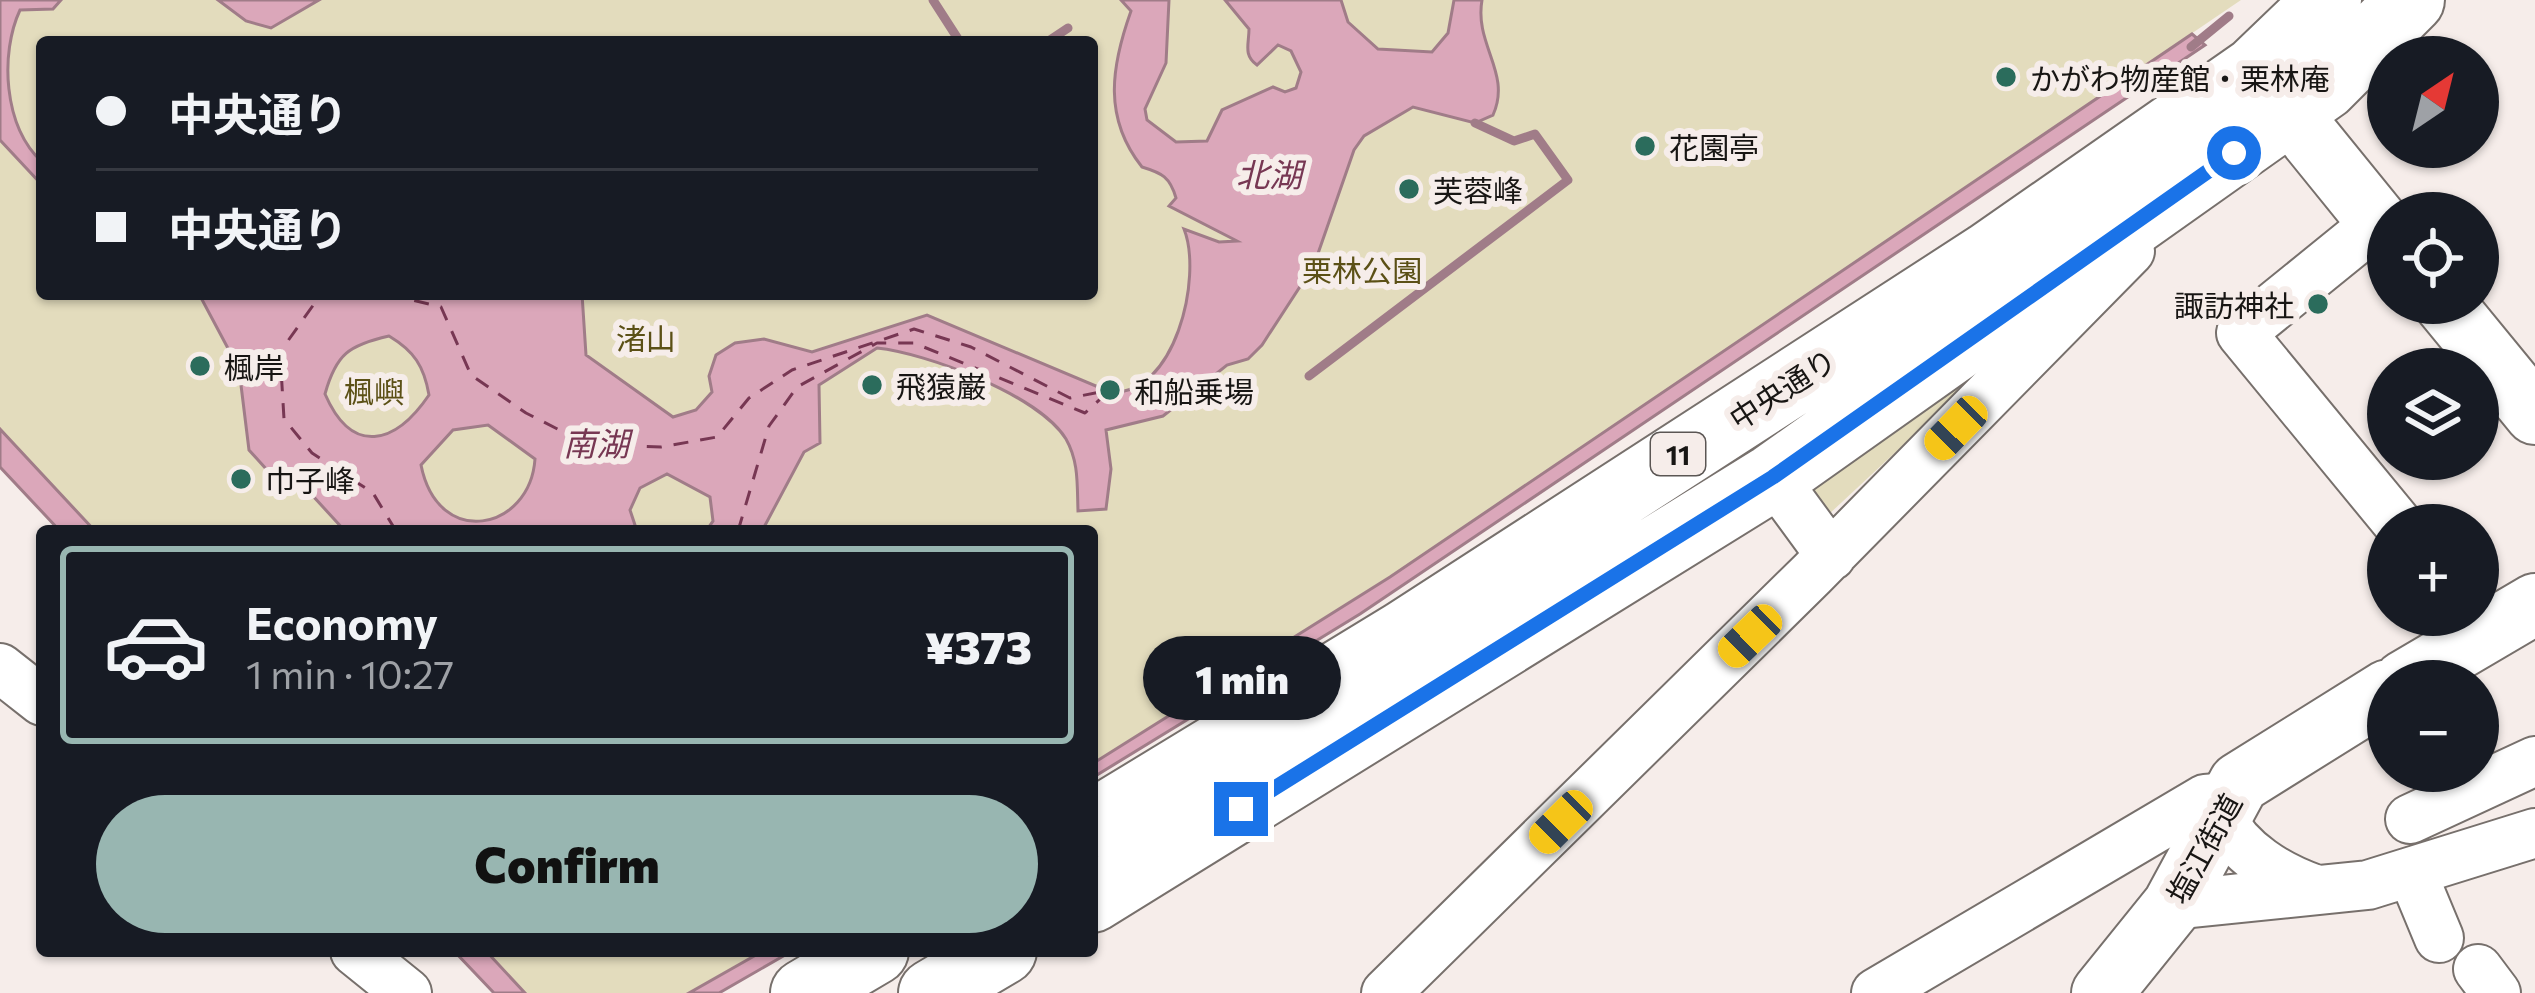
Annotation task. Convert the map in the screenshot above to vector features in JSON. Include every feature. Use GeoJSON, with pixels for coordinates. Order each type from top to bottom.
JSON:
{"type":"FeatureCollection","features":[{"type":"Feature","properties":{"kind":"highway","name":"中央通り"},"geometry":{"type":"LineString","coordinates":[[1098,895],[1773,477],[2206,173],[2272,92],[2328,0]]}},
{"type":"Feature","properties":{"kind":"highway","name":"中央通り"},"geometry":{"type":"LineString","coordinates":[[1098,820],[1404,634],[1988,256],[2272,92],[2325,86],[2411,0]]}},
{"type":"Feature","properties":{"kind":"highway"},"geometry":{"type":"LineString","coordinates":[[804,993],[865,957]]}},
{"type":"Feature","properties":{"kind":"highway"},"geometry":{"type":"LineString","coordinates":[[932,993],[993,957]]}},
{"type":"Feature","properties":{"kind":"main road"},"geometry":{"type":"LineString","coordinates":[[2272,92],[2367,208]]}},
{"type":"Feature","properties":{"kind":"main road"},"geometry":{"type":"LineString","coordinates":[[2461,324],[2535,413]]}},
{"type":"Feature","properties":{"kind":"main road"},"geometry":{"type":"LineString","coordinates":[[2440,660],[2535,604]]}},
{"type":"Feature","properties":{"kind":"main road","name":"塩江街道"},"geometry":{"type":"LineString","coordinates":[[2102,993],[2173,905],[2225,806],[2253,771],[2367,703]]}},
{"type":"Feature","properties":{"kind":"street"},"geometry":{"type":"LineString","coordinates":[[1386,993],[1831,556],[2206,173]]}},
{"type":"Feature","properties":{"kind":"street"},"geometry":{"type":"LineString","coordinates":[[2367,240],[2241,333],[2381,504]]}},
{"type":"Feature","properties":{"kind":"street"},"geometry":{"type":"LineString","coordinates":[[1773,477],[1831,556]]}},
{"type":"Feature","properties":{"kind":"street"},"geometry":{"type":"LineString","coordinates":[[0,668],[36,696]]}},
{"type":"Feature","properties":{"kind":"street"},"geometry":{"type":"LineString","coordinates":[[2410,819],[2535,761]]}},
{"type":"Feature","properties":{"kind":"street"},"geometry":{"type":"LineString","coordinates":[[1876,993],[2205,799],[2225,806],[2229,835],[2283,879],[2317,890]]}},
{"type":"Feature","properties":{"kind":"street"},"geometry":{"type":"LineString","coordinates":[[2173,905],[2317,890],[2412,873],[2535,833]]}},
{"type":"Feature","properties":{"kind":"street"},"geometry":{"type":"LineString","coordinates":[[2412,873],[2440,938]]}},
{"type":"Feature","properties":{"kind":"street"},"geometry":{"type":"LineString","coordinates":[[362,957],[407,993]]}},
{"type":"Feature","properties":{"kind":"green space","name":"栗林公園"},"geometry":{"type":"Polygon","coordinates":[[[0,0],[2241,0],[1415,560],[1098,760],[1098,525],[89,525],[0,429],[0,0]]]}},
{"type":"Feature","properties":{"kind":"green space"},"geometry":{"type":"Polygon","coordinates":[[[1987,367],[1827,516],[1806,481],[1987,367]]]}},
{"type":"Feature","properties":{"kind":"green space"},"geometry":{"type":"Polygon","coordinates":[[[492,957],[752,957],[688,993],[525,993],[492,957]]]}},
{"type":"Feature","properties":{"kind":"water"},"geometry":{"type":"Polygon","coordinates":[[[0,0],[61,0],[53,9],[20,10],[10,47],[9,89],[19,129],[36,155],[36,179],[0,140],[0,0]]]}},
{"type":"Feature","properties":{"kind":"water"},"geometry":{"type":"Polygon","coordinates":[[[218,0],[319,0],[271,28],[246,21],[218,0]]]}},
{"type":"Feature","properties":{"kind":"water"},"geometry":{"type":"Polygon","coordinates":[[[1121,0],[1169,0],[1166,63],[1145,109],[1147,120],[1176,142],[1207,141],[1222,110],[1273,87],[1285,92],[1296,88],[1301,72],[1291,51],[1278,45],[1257,65],[1248,53],[1249,29],[1225,0],[1341,0],[1348,22],[1378,49],[1432,52],[1448,33],[1454,0],[1482,0],[1483,31],[1496,72],[1498,100],[1493,115],[1475,123],[1413,107],[1364,136],[1354,150],[1314,265],[1262,345],[1248,359],[1227,365],[1163,416],[1106,430],[1111,469],[1106,509],[1078,511],[1070,448],[1052,423],[1032,407],[951,367],[877,348],[819,385],[820,443],[804,452],[765,525],[710,525],[710,497],[667,474],[640,488],[630,510],[635,525],[340,525],[312,495],[268,471],[249,450],[239,369],[202,300],[582,300],[586,355],[673,417],[696,410],[712,392],[709,376],[716,355],[735,343],[764,339],[812,352],[927,315],[1110,392],[1133,388],[1152,375],[1178,330],[1190,275],[1184,229],[1219,242],[1237,241],[1169,206],[1176,198],[1168,181],[1142,167],[1130,149],[1116,111],[1119,52],[1131,11],[1121,0]],[[389,336],[364,343],[346,353],[334,369],[325,394],[336,414],[361,435],[388,433],[402,425],[429,395],[416,360],[389,336]],[[488,425],[453,430],[421,465],[431,492],[445,510],[482,521],[501,515],[517,502],[529,483],[535,459],[488,425]]]}},
{"type":"Feature","properties":{"kind":"water"},"geometry":{"type":"Polygon","coordinates":[[[2192,34],[2205,45],[1360,614],[1098,774],[1098,760],[1390,577],[2192,34]]]}},
{"type":"Feature","properties":{"kind":"water"},"geometry":{"type":"Polygon","coordinates":[[[0,429],[89,525],[54,525],[0,467],[0,429]]]}},
{"type":"Feature","properties":{"kind":"water"},"geometry":{"type":"Polygon","coordinates":[[[460,957],[492,957],[525,993],[494,993],[460,957]]]}},
{"type":"Feature","properties":{"kind":"water"},"geometry":{"type":"Polygon","coordinates":[[[752,957],[782,957],[719,993],[689,993],[752,957]]]}},
{"type":"Feature","properties":{"kind":"waterway"},"geometry":{"type":"LineString","coordinates":[[933,0],[956,36]]}},
{"type":"Feature","properties":{"kind":"waterway"},"geometry":{"type":"LineString","coordinates":[[2191,47],[2229,16]]}},
{"type":"Feature","properties":{"kind":"waterway"},"geometry":{"type":"LineString","coordinates":[[1056,36],[1068,28]]}},
{"type":"Feature","properties":{"kind":"waterway"},"geometry":{"type":"LineString","coordinates":[[1309,376],[1568,180],[1535,134],[1514,141],[1475,123]]}},
{"type":"Feature","properties":{"kind":"ferry route"},"geometry":{"type":"LineString","coordinates":[[317,300],[280,352],[284,419],[312,453],[373,493],[392,525]]}},
{"type":"Feature","properties":{"kind":"ferry route"},"geometry":{"type":"LineString","coordinates":[[412,300],[441,307],[471,375],[526,413],[587,444],[661,447],[717,437],[749,398],[792,370],[914,329],[971,347],[1070,398],[1110,390]]}},
{"type":"Feature","properties":{"kind":"ferry route"},"geometry":{"type":"LineString","coordinates":[[740,525],[769,426],[797,387],[877,343],[914,343],[1085,413],[1109,391]]}},
{"type":"Feature","properties":{"kind":"place","name":"かがわ物産館・栗林庵"},"geometry":{"type":"Point","coordinates":[2006,77]}},
{"type":"Feature","properties":{"kind":"place","name":"花園亭"},"geometry":{"type":"Point","coordinates":[1645,146]}},
{"type":"Feature","properties":{"kind":"place","name":"芙蓉峰"},"geometry":{"type":"Point","coordinates":[1409,189]}},
{"type":"Feature","properties":{"kind":"place","name":"諏訪神社"},"geometry":{"type":"Point","coordinates":[2318,304]}},
{"type":"Feature","properties":{"kind":"place","name":"楓岸"},"geometry":{"type":"Point","coordinates":[200,366]}},
{"type":"Feature","properties":{"kind":"place","name":"飛猿巌"},"geometry":{"type":"Point","coordinates":[872,385]}},
{"type":"Feature","properties":{"kind":"place","name":"和船乗場"},"geometry":{"type":"Point","coordinates":[1110,390]}},
{"type":"Feature","properties":{"kind":"place","name":"巾子峰"},"geometry":{"type":"Point","coordinates":[241,479]}},
{"type":"Feature","properties":{"kind":"route"},"geometry":{"type":"LineString","coordinates":[[1241,809],[1773,477],[2234,153]]}},
{"type":"Feature","properties":{"kind":"water label","name":"北湖"},"geometry":{"type":"Point","coordinates":[1269,173]}},
{"type":"Feature","properties":{"kind":"water label","name":"南湖"},"geometry":{"type":"Point","coordinates":[596,442]}},
{"type":"Feature","properties":{"kind":"park label","name":"渚山"},"geometry":{"type":"Point","coordinates":[646,337]}},
{"type":"Feature","properties":{"kind":"park label","name":"楓嶼"},"geometry":{"type":"Point","coordinates":[374,390]}}]}
